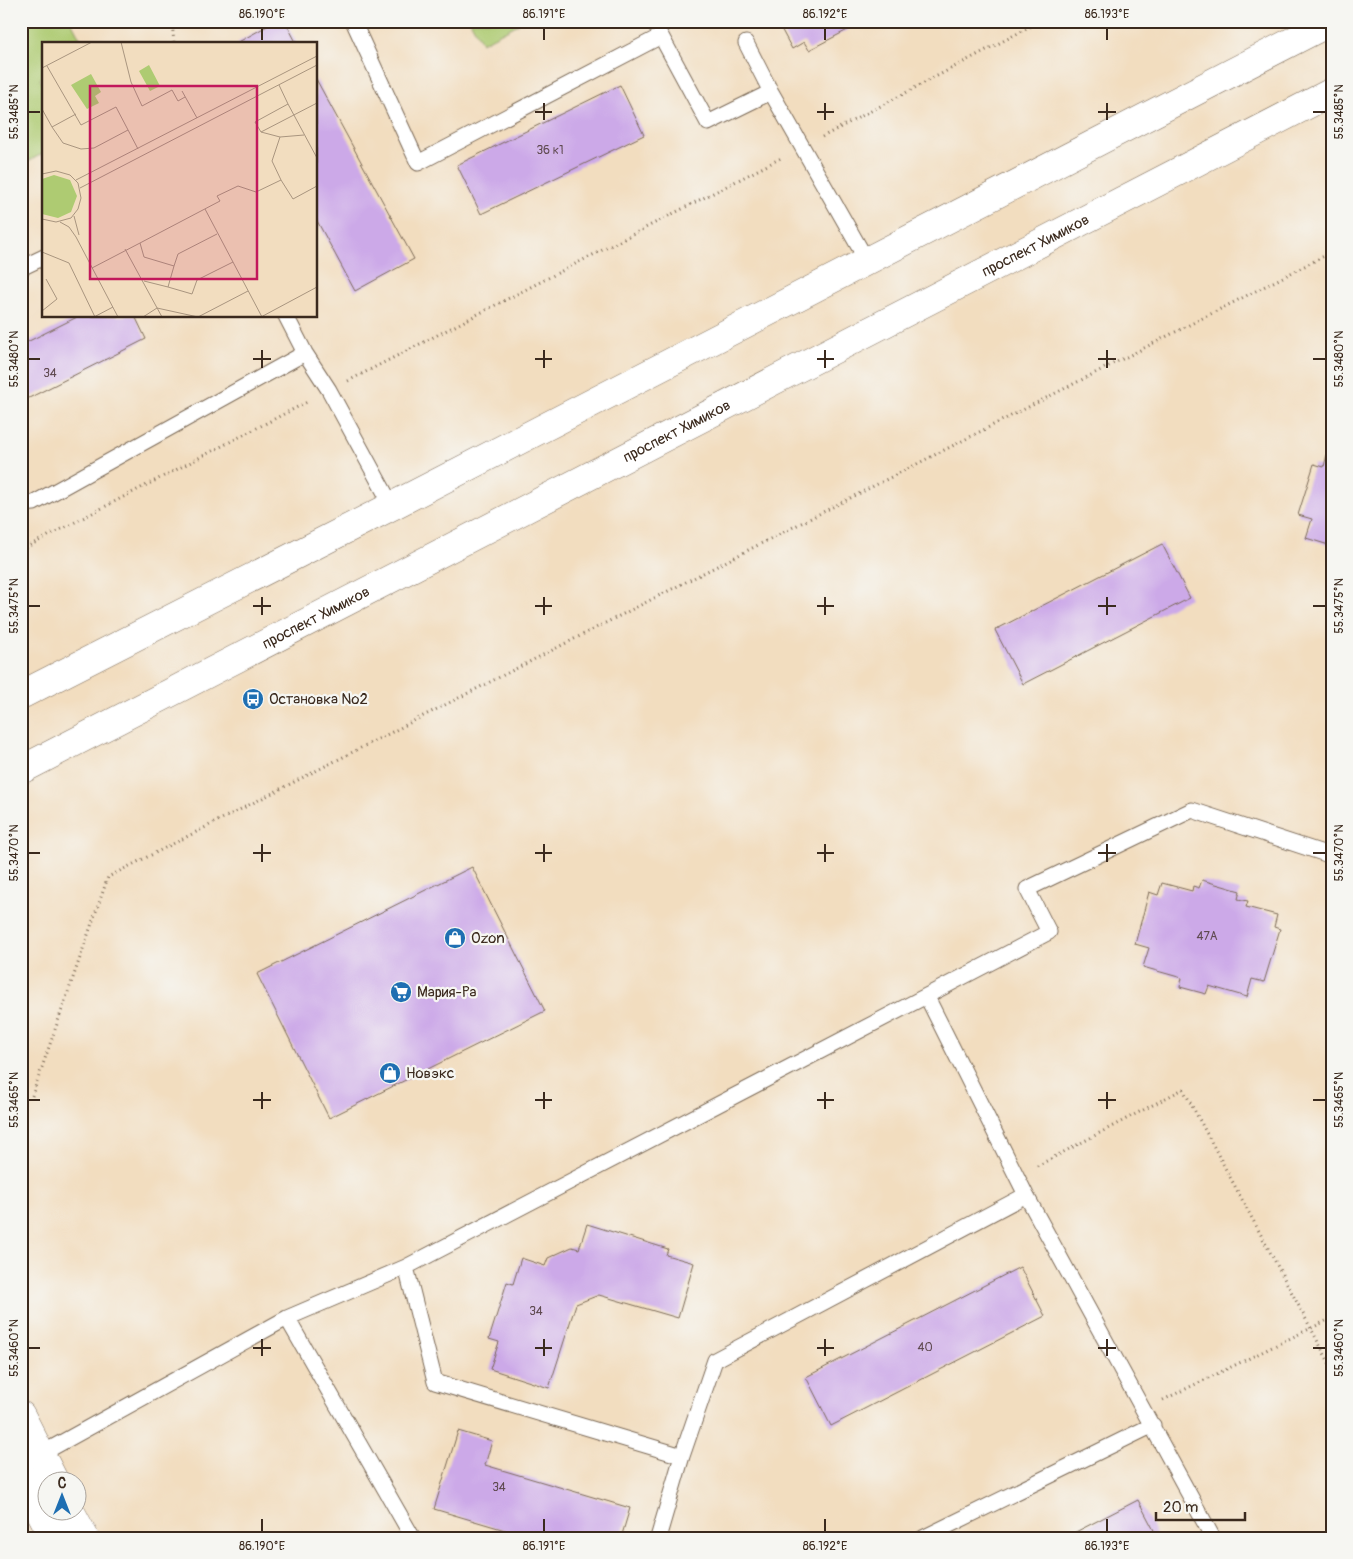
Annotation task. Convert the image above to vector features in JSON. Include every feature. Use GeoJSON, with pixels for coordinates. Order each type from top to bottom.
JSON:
{"type":"FeatureCollection","features":[{"type":"Feature","properties":{"kind":"street"},"geometry":{"type":"LineString","coordinates":[[21,694],[392,506],[1332,21]]}},
{"type":"Feature","properties":{"kind":"street","name":"проспект Химиков"},"geometry":{"type":"LineString","coordinates":[[21,770],[1332,92]]}},
{"type":"Feature","properties":{"kind":"street"},"geometry":{"type":"LineString","coordinates":[[21,1415],[31,1460],[44,1472]]}},
{"type":"Feature","properties":{"kind":"street"},"geometry":{"type":"LineString","coordinates":[[21,1475],[54,1538]]}},
{"type":"Feature","properties":{"kind":"street"},"geometry":{"type":"LineString","coordinates":[[76,1522],[85,1538]]}},
{"type":"Feature","properties":{"kind":"lane"},"geometry":{"type":"LineString","coordinates":[[353,21],[418,164],[661,36],[708,123],[771,92]]}},
{"type":"Feature","properties":{"kind":"lane"},"geometry":{"type":"LineString","coordinates":[[746,43],[771,92],[867,261]]}},
{"type":"Feature","properties":{"kind":"lane"},"geometry":{"type":"LineString","coordinates":[[21,268],[42,258]]}},
{"type":"Feature","properties":{"kind":"lane"},"geometry":{"type":"LineString","coordinates":[[287,318],[305,353],[329,390],[392,506]]}},
{"type":"Feature","properties":{"kind":"lane"},"geometry":{"type":"LineString","coordinates":[[21,504],[34,503],[305,353]]}},
{"type":"Feature","properties":{"kind":"lane"},"geometry":{"type":"LineString","coordinates":[[31,1460],[287,1318],[406,1267],[1048,932],[1027,889],[1192,810],[1332,856]]}},
{"type":"Feature","properties":{"kind":"lane"},"geometry":{"type":"LineString","coordinates":[[927,996],[1026,1195],[1213,1538]]}},
{"type":"Feature","properties":{"kind":"lane"},"geometry":{"type":"LineString","coordinates":[[658,1538],[682,1456],[715,1360],[1026,1195]]}},
{"type":"Feature","properties":{"kind":"lane"},"geometry":{"type":"LineString","coordinates":[[406,1267],[436,1382],[682,1456]]}},
{"type":"Feature","properties":{"kind":"lane"},"geometry":{"type":"LineString","coordinates":[[287,1318],[413,1538]]}},
{"type":"Feature","properties":{"kind":"lane"},"geometry":{"type":"LineString","coordinates":[[923,1538],[1153,1425]]}},
{"type":"Feature","properties":{"kind":"path"},"geometry":{"type":"LineString","coordinates":[[172,21],[174,42]]}},
{"type":"Feature","properties":{"kind":"path"},"geometry":{"type":"LineString","coordinates":[[21,550],[802,147],[1040,21]]}},
{"type":"Feature","properties":{"kind":"path"},"geometry":{"type":"LineString","coordinates":[[32,1096],[108,877],[1332,252]]}},
{"type":"Feature","properties":{"kind":"path"},"geometry":{"type":"LineString","coordinates":[[1017,1177],[1183,1089],[1332,1368]]}},
{"type":"Feature","properties":{"kind":"path"},"geometry":{"type":"LineString","coordinates":[[1144,1409],[1332,1318]]}},
{"type":"Feature","properties":{"kind":"green space"},"geometry":{"type":"Polygon","coordinates":[[[21,21],[71,21],[82,42],[42,42],[42,78],[40,79],[42,82],[42,154],[21,165],[21,21]]]}},
{"type":"Feature","properties":{"kind":"green space"},"geometry":{"type":"Polygon","coordinates":[[[470,21],[524,21],[482,43],[470,21]]]}},
{"type":"Feature","properties":{"kind":"building"},"geometry":{"type":"Polygon","coordinates":[[[276,21],[285,21],[296,42],[239,42],[276,21]]]}},
{"type":"Feature","properties":{"kind":"building"},"geometry":{"type":"Polygon","coordinates":[[[777,21],[861,21],[861,23],[809,50],[804,42],[792,49],[777,21]]]}},
{"type":"Feature","properties":{"kind":"building"},"geometry":{"type":"Polygon","coordinates":[[[318,83],[414,259],[355,291],[318,223],[318,83]]]}},
{"type":"Feature","properties":{"kind":"building"},"geometry":{"type":"Polygon","coordinates":[[[620,85],[644,135],[481,214],[457,165],[620,85]]]}},
{"type":"Feature","properties":{"kind":"building"},"geometry":{"type":"Polygon","coordinates":[[[75,318],[136,318],[146,339],[21,402],[21,345],[75,318]]]}},
{"type":"Feature","properties":{"kind":"building"},"geometry":{"type":"Polygon","coordinates":[[[1327,454],[1332,456],[1332,546],[1306,538],[1312,519],[1298,515],[1314,464],[1324,467],[1327,454]]]}},
{"type":"Feature","properties":{"kind":"building"},"geometry":{"type":"Polygon","coordinates":[[[1162,544],[1190,598],[1023,684],[995,630],[1162,544]]]}},
{"type":"Feature","properties":{"kind":"building","name":"Мария-Ра"},"geometry":{"type":"Polygon","coordinates":[[[472,867],[545,1011],[329,1118],[257,974],[472,867]]]}},
{"type":"Feature","properties":{"kind":"building"},"geometry":{"type":"Polygon","coordinates":[[[1202,880],[1240,891],[1238,899],[1248,901],[1246,907],[1277,915],[1274,927],[1280,929],[1264,982],[1252,979],[1247,997],[1209,986],[1206,994],[1180,987],[1182,978],[1143,967],[1149,948],[1135,944],[1149,892],[1158,895],[1162,883],[1192,891],[1193,886],[1199,888],[1202,880]]]}},
{"type":"Feature","properties":{"kind":"building"},"geometry":{"type":"Polygon","coordinates":[[[587,1224],[668,1249],[666,1255],[694,1263],[678,1318],[599,1295],[576,1304],[549,1388],[490,1369],[499,1342],[489,1339],[507,1282],[513,1284],[521,1258],[545,1266],[548,1258],[572,1247],[579,1249],[587,1224]]]}},
{"type":"Feature","properties":{"kind":"building"},"geometry":{"type":"Polygon","coordinates":[[[1020,1267],[1045,1316],[831,1426],[806,1377],[1020,1267]]]}},
{"type":"Feature","properties":{"kind":"building"},"geometry":{"type":"Polygon","coordinates":[[[458,1431],[492,1441],[485,1465],[630,1508],[621,1538],[532,1538],[434,1509],[458,1431]]]}},
{"type":"Feature","properties":{"kind":"building"},"geometry":{"type":"Polygon","coordinates":[[[1138,1500],[1158,1538],[1064,1538],[1138,1500]]]}},
{"type":"Feature","properties":{"kind":"place","name":"Остановка №2"},"geometry":{"type":"Point","coordinates":[253,699]}},
{"type":"Feature","properties":{"kind":"place","name":"Ozon"},"geometry":{"type":"Point","coordinates":[455,938]}},
{"type":"Feature","properties":{"kind":"place","name":"Мария-Ра"},"geometry":{"type":"Point","coordinates":[401,992]}},
{"type":"Feature","properties":{"kind":"place","name":"Новэкс"},"geometry":{"type":"Point","coordinates":[390,1073]}}]}
